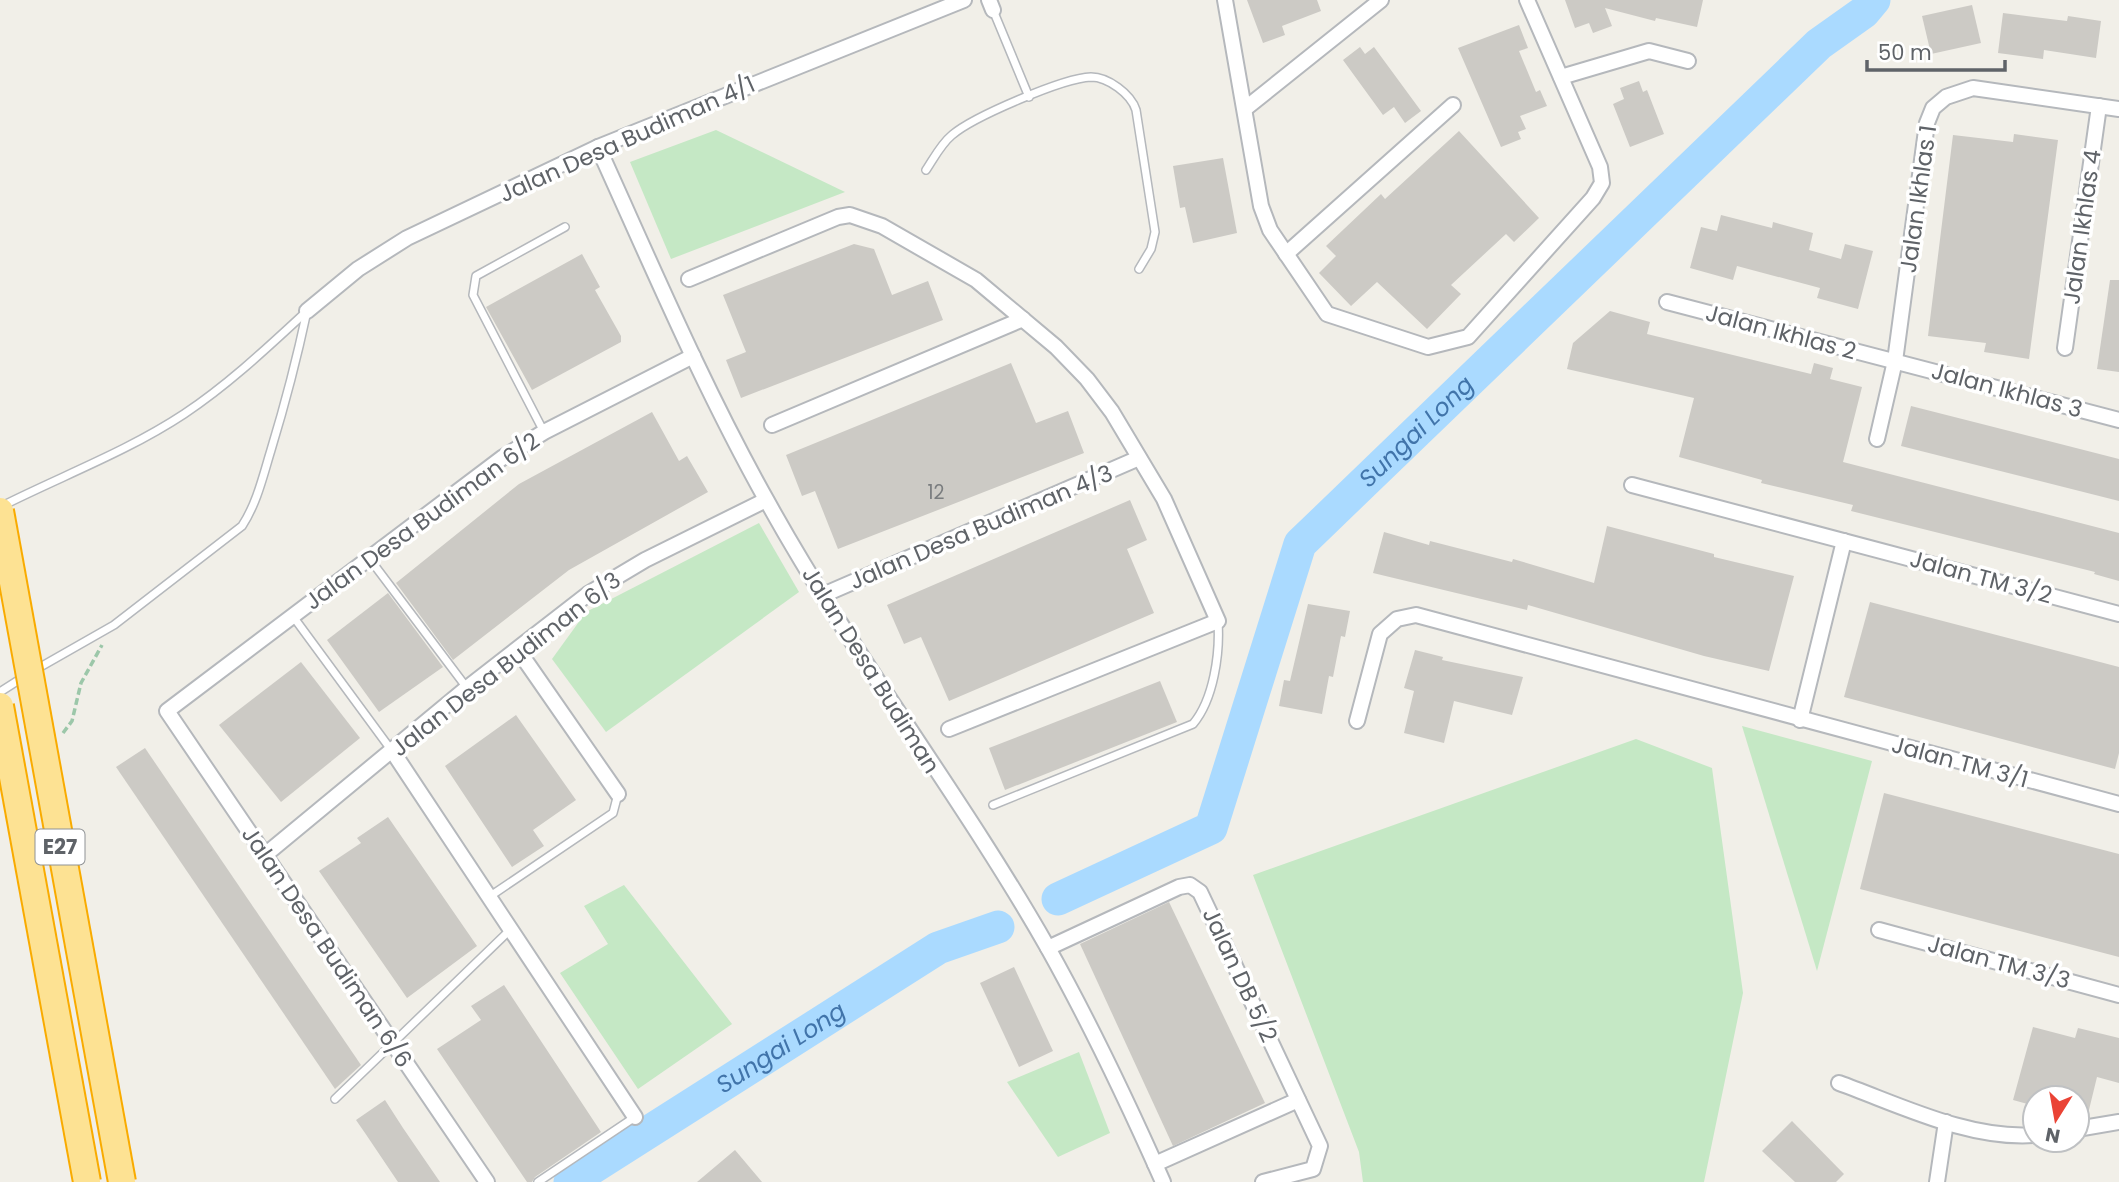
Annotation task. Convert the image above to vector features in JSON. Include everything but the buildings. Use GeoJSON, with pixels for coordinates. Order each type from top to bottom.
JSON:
{"type":"FeatureCollection","features":[{"type":"Feature","properties":{"kind":"highway","name":"E27"},"geometry":{"type":"LineString","coordinates":[[0,509],[122,1182]]}},
{"type":"Feature","properties":{"kind":"highway","name":"E27"},"geometry":{"type":"LineString","coordinates":[[0,706],[87,1182]]}},
{"type":"Feature","properties":{"kind":"street","name":"Jalan Desa Budiman 4/1"},"geometry":{"type":"LineString","coordinates":[[307,311],[358,269],[407,238],[598,147],[964,0]]}},
{"type":"Feature","properties":{"kind":"street"},"geometry":{"type":"LineString","coordinates":[[1225,0],[1261,206],[1270,230],[1327,314],[1428,346],[1468,337],[1593,198],[1602,183],[1600,167],[1527,0]]}},
{"type":"Feature","properties":{"kind":"street"},"geometry":{"type":"LineString","coordinates":[[1246,108],[1381,0]]}},
{"type":"Feature","properties":{"kind":"street"},"geometry":{"type":"LineString","coordinates":[[1561,77],[1649,51],[1688,61]]}},
{"type":"Feature","properties":{"kind":"street","name":"Jalan Ikhlas 1"},"geometry":{"type":"LineString","coordinates":[[1877,439],[1895,362],[1927,123],[1933,108],[1945,97],[1973,88],[2119,108]]}},
{"type":"Feature","properties":{"kind":"street"},"geometry":{"type":"LineString","coordinates":[[1286,254],[1452,105]]}},
{"type":"Feature","properties":{"kind":"street","name":"Jalan Ikhlas 4"},"geometry":{"type":"LineString","coordinates":[[2065,348],[2099,106]]}},
{"type":"Feature","properties":{"kind":"street","name":"Jalan Desa Budiman"},"geometry":{"type":"LineString","coordinates":[[598,147],[693,356],[766,500],[823,595],[1048,948],[1163,1182]]}},
{"type":"Feature","properties":{"kind":"street"},"geometry":{"type":"LineString","coordinates":[[690,279],[832,219],[850,215],[882,226],[976,280],[1023,319],[1087,379],[1112,412],[1164,499],[1218,621],[949,729]]}},
{"type":"Feature","properties":{"kind":"street","name":"Jalan Ikhlas 2"},"geometry":{"type":"LineString","coordinates":[[1667,302],[1895,362]]}},
{"type":"Feature","properties":{"kind":"street"},"geometry":{"type":"LineString","coordinates":[[772,425],[1023,319]]}},
{"type":"Feature","properties":{"kind":"street","name":"Jalan Desa Budiman 6/2"},"geometry":{"type":"LineString","coordinates":[[167,711],[486,470],[544,432],[693,356]]}},
{"type":"Feature","properties":{"kind":"street","name":"Jalan Ikhlas 3"},"geometry":{"type":"LineString","coordinates":[[1895,362],[2119,419]]}},
{"type":"Feature","properties":{"kind":"street","name":"Jalan Desa Budiman 4/3"},"geometry":{"type":"LineString","coordinates":[[823,595],[1139,458]]}},
{"type":"Feature","properties":{"kind":"street","name":"Jalan TM 3/2"},"geometry":{"type":"LineString","coordinates":[[1632,485],[2119,614]]}},
{"type":"Feature","properties":{"kind":"street","name":"Jalan Desa Budiman 6/3"},"geometry":{"type":"LineString","coordinates":[[265,855],[393,752],[467,688],[612,579],[766,500]]}},
{"type":"Feature","properties":{"kind":"street"},"geometry":{"type":"LineString","coordinates":[[1800,720],[1844,541]]}},
{"type":"Feature","properties":{"kind":"street","name":"Jalan TM 3/1"},"geometry":{"type":"LineString","coordinates":[[1357,722],[1380,634],[1396,619],[1416,615],[2119,804]]}},
{"type":"Feature","properties":{"kind":"street"},"geometry":{"type":"LineString","coordinates":[[518,650],[618,794]]}},
{"type":"Feature","properties":{"kind":"street","name":"Jalan Desa Budiman 6/6"},"geometry":{"type":"LineString","coordinates":[[167,711],[487,1182]]}},
{"type":"Feature","properties":{"kind":"street"},"geometry":{"type":"LineString","coordinates":[[393,752],[635,1117]]}},
{"type":"Feature","properties":{"kind":"street","name":"Jalan DB 5/2"},"geometry":{"type":"LineString","coordinates":[[1048,948],[1186,884],[1196,888],[1205,900],[1320,1146],[1317,1163],[1308,1172],[1263,1182]]}},
{"type":"Feature","properties":{"kind":"street","name":"Jalan TM 3/3"},"geometry":{"type":"LineString","coordinates":[[1879,929],[2119,995]]}},
{"type":"Feature","properties":{"kind":"street"},"geometry":{"type":"LineString","coordinates":[[1839,1083],[1946,1122],[2021,1136]]}},
{"type":"Feature","properties":{"kind":"street"},"geometry":{"type":"LineString","coordinates":[[1155,1164],[1298,1100]]}},
{"type":"Feature","properties":{"kind":"street"},"geometry":{"type":"LineString","coordinates":[[1937,1182],[1946,1122]]}},
{"type":"Feature","properties":{"kind":"street"},"geometry":{"type":"LineString","coordinates":[[2091,1127],[2119,1122]]}},
{"type":"Feature","properties":{"kind":"lane"},"geometry":{"type":"LineString","coordinates":[[991,5],[1029,97]]}},
{"type":"Feature","properties":{"kind":"lane"},"geometry":{"type":"LineString","coordinates":[[926,170],[938,151],[958,131],[1029,97],[1090,77],[1099,78],[1130,96],[1136,110],[1155,232],[1152,249],[1139,269]]}},
{"type":"Feature","properties":{"kind":"lane"},"geometry":{"type":"LineString","coordinates":[[544,432],[473,295],[472,286],[476,276],[565,227]]}},
{"type":"Feature","properties":{"kind":"lane"},"geometry":{"type":"LineString","coordinates":[[0,509],[183,415],[249,364],[307,311]]}},
{"type":"Feature","properties":{"kind":"lane"},"geometry":{"type":"LineString","coordinates":[[0,692],[114,625],[242,526],[252,511],[294,374],[307,311]]}},
{"type":"Feature","properties":{"kind":"lane"},"geometry":{"type":"LineString","coordinates":[[369,557],[467,688]]}},
{"type":"Feature","properties":{"kind":"lane"},"geometry":{"type":"LineString","coordinates":[[292,615],[393,752]]}},
{"type":"Feature","properties":{"kind":"lane"},"geometry":{"type":"LineString","coordinates":[[993,805],[1193,724],[1203,708],[1214,670],[1219,644],[1218,621]]}},
{"type":"Feature","properties":{"kind":"lane"},"geometry":{"type":"LineString","coordinates":[[489,897],[613,813],[618,794]]}},
{"type":"Feature","properties":{"kind":"lane"},"geometry":{"type":"LineString","coordinates":[[335,1099],[510,930]]}},
{"type":"Feature","properties":{"kind":"lane"},"geometry":{"type":"LineString","coordinates":[[538,1182],[635,1117]]}},
{"type":"Feature","properties":{"kind":"green space"},"geometry":{"type":"Polygon","coordinates":[[[716,130],[845,192],[671,259],[630,162],[716,130]]]}},
{"type":"Feature","properties":{"kind":"green space"},"geometry":{"type":"Polygon","coordinates":[[[759,523],[799,592],[606,732],[552,659],[586,612],[759,523]]]}},
{"type":"Feature","properties":{"kind":"green space"},"geometry":{"type":"Polygon","coordinates":[[[1742,726],[1872,761],[1817,971],[1742,726]]]}},
{"type":"Feature","properties":{"kind":"green space"},"geometry":{"type":"Polygon","coordinates":[[[1636,739],[1712,768],[1743,993],[1704,1182],[1363,1182],[1359,1152],[1253,875],[1636,739]]]}},
{"type":"Feature","properties":{"kind":"green space"},"geometry":{"type":"Polygon","coordinates":[[[624,885],[732,1024],[638,1089],[560,973],[608,944],[584,906],[624,885]]]}},
{"type":"Feature","properties":{"kind":"green space"},"geometry":{"type":"Polygon","coordinates":[[[1079,1052],[1110,1133],[1058,1157],[1007,1082],[1079,1052]]]}},
{"type":"Feature","properties":{"kind":"waterway","name":"Sungai Long"},"geometry":{"type":"LineString","coordinates":[[1058,899],[1211,828],[1300,544],[1819,44],[1864,12],[1874,0]]}},
{"type":"Feature","properties":{"kind":"waterway","name":"Sungai Long"},"geometry":{"type":"LineString","coordinates":[[570,1182],[938,948],[998,927]]}}]}
